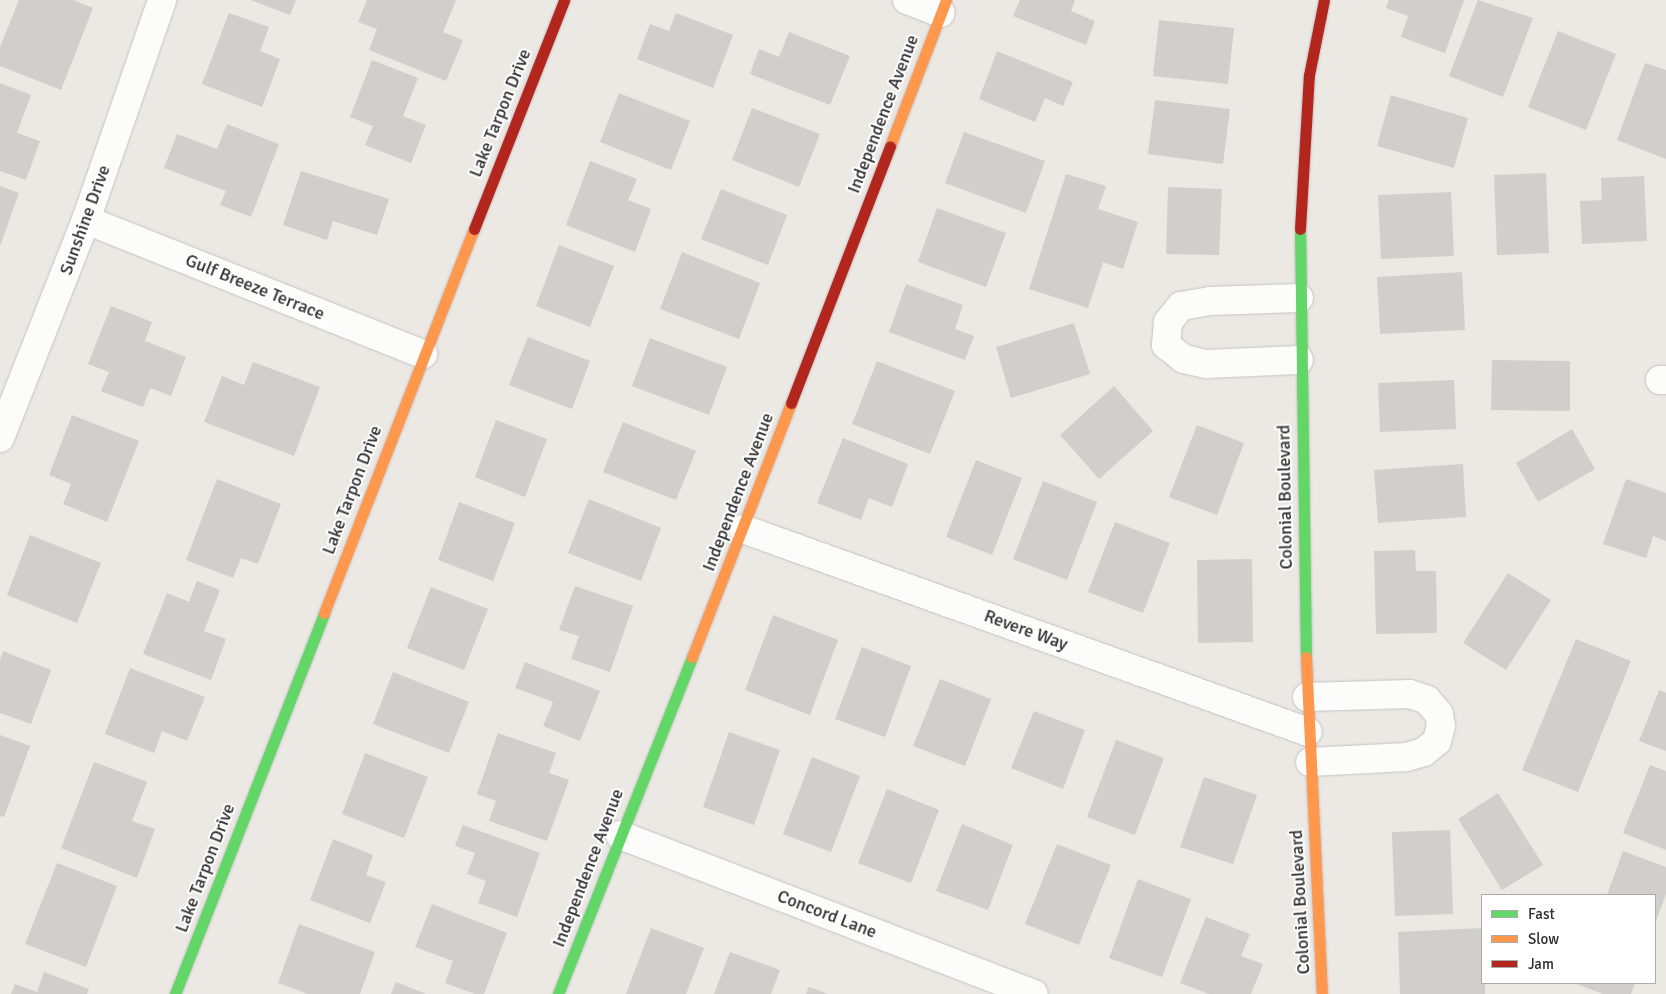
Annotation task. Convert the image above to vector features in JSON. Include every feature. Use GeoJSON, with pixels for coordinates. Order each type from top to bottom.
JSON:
{"type":"FeatureCollection","features":[{"type":"Feature","properties":{"kind":"street","name":"Sunshine Drive"},"geometry":{"type":"LineString","coordinates":[[0,438],[86,220],[162,0]]}},
{"type":"Feature","properties":{"kind":"street","name":"Lake Tarpon Drive"},"geometry":{"type":"LineString","coordinates":[[175,994],[423,354],[564,0]]}},
{"type":"Feature","properties":{"kind":"street"},"geometry":{"type":"LineString","coordinates":[[907,0],[943,6]]}},
{"type":"Feature","properties":{"kind":"street","name":"Colonial Boulevard"},"geometry":{"type":"LineString","coordinates":[[1322,994],[1308,732],[1299,298],[1300,183],[1309,75],[1324,0]]}},
{"type":"Feature","properties":{"kind":"street","name":"Independence Avenue"},"geometry":{"type":"LineString","coordinates":[[558,994],[743,529],[943,6]]}},
{"type":"Feature","properties":{"kind":"street","name":"Gulf Breeze Terrace"},"geometry":{"type":"LineString","coordinates":[[86,220],[423,354]]}},
{"type":"Feature","properties":{"kind":"street"},"geometry":{"type":"LineString","coordinates":[[1299,298],[1210,301],[1181,306],[1168,322],[1166,345],[1184,358],[1206,364],[1299,360]]}},
{"type":"Feature","properties":{"kind":"street","name":"Revere Way"},"geometry":{"type":"LineString","coordinates":[[743,529],[1308,732]]}},
{"type":"Feature","properties":{"kind":"street"},"geometry":{"type":"LineString","coordinates":[[1307,698],[1410,694],[1427,700],[1439,714],[1441,726],[1437,741],[1415,755],[1310,762]]}},
{"type":"Feature","properties":{"kind":"street","name":"Concord Lane"},"geometry":{"type":"LineString","coordinates":[[620,835],[1034,994]]}},
{"type":"Feature","properties":{"kind":"building"},"geometry":{"type":"Polygon","coordinates":[[[19,0],[73,0],[93,8],[61,90],[0,66],[0,47],[19,0]]]}},
{"type":"Feature","properties":{"kind":"building"},"geometry":{"type":"Polygon","coordinates":[[[251,0],[296,0],[290,15],[251,0]]]}},
{"type":"Feature","properties":{"kind":"building"},"geometry":{"type":"Polygon","coordinates":[[[367,0],[456,0],[443,32],[463,40],[446,81],[369,50],[377,29],[358,22],[367,0]]]}},
{"type":"Feature","properties":{"kind":"building"},"geometry":{"type":"Polygon","coordinates":[[[1020,0],[1075,0],[1071,11],[1095,21],[1086,45],[1013,16],[1020,0]]]}},
{"type":"Feature","properties":{"kind":"building"},"geometry":{"type":"Polygon","coordinates":[[[1389,0],[1464,0],[1445,53],[1401,37],[1408,16],[1386,8],[1389,0]]]}},
{"type":"Feature","properties":{"kind":"building"},"geometry":{"type":"Polygon","coordinates":[[[1478,0],[1533,18],[1503,97],[1449,76],[1478,0]]]}},
{"type":"Feature","properties":{"kind":"building"},"geometry":{"type":"Polygon","coordinates":[[[229,13],[269,27],[260,51],[280,59],[262,107],[202,84],[229,13]]]}},
{"type":"Feature","properties":{"kind":"building"},"geometry":{"type":"Polygon","coordinates":[[[676,13],[733,35],[713,88],[637,59],[650,24],[669,31],[676,13]]]}},
{"type":"Feature","properties":{"kind":"building"},"geometry":{"type":"Polygon","coordinates":[[[1159,20],[1234,28],[1228,84],[1153,76],[1159,20]]]}},
{"type":"Feature","properties":{"kind":"building"},"geometry":{"type":"Polygon","coordinates":[[[1558,31],[1616,54],[1586,130],[1528,107],[1558,31]]]}},
{"type":"Feature","properties":{"kind":"building"},"geometry":{"type":"Polygon","coordinates":[[[789,32],[850,56],[830,105],[750,74],[759,49],[779,57],[789,32]]]}},
{"type":"Feature","properties":{"kind":"building"},"geometry":{"type":"Polygon","coordinates":[[[997,51],[1073,82],[1063,106],[1045,98],[1035,122],[979,99],[997,51]]]}},
{"type":"Feature","properties":{"kind":"building"},"geometry":{"type":"Polygon","coordinates":[[[372,60],[418,78],[403,116],[426,125],[411,163],[365,145],[373,126],[350,117],[372,60]]]}},
{"type":"Feature","properties":{"kind":"building"},"geometry":{"type":"Polygon","coordinates":[[[1645,63],[1666,70],[1666,159],[1617,140],[1645,63]]]}},
{"type":"Feature","properties":{"kind":"building"},"geometry":{"type":"Polygon","coordinates":[[[0,83],[31,95],[17,133],[40,141],[26,180],[0,171],[0,83]]]}},
{"type":"Feature","properties":{"kind":"building"},"geometry":{"type":"Polygon","coordinates":[[[619,93],[690,121],[671,170],[600,142],[619,93]]]}},
{"type":"Feature","properties":{"kind":"building"},"geometry":{"type":"Polygon","coordinates":[[[1391,95],[1468,118],[1454,168],[1377,146],[1391,95]]]}},
{"type":"Feature","properties":{"kind":"building"},"geometry":{"type":"Polygon","coordinates":[[[1155,100],[1230,109],[1223,164],[1148,154],[1155,100]]]}},
{"type":"Feature","properties":{"kind":"building"},"geometry":{"type":"Polygon","coordinates":[[[752,108],[820,134],[799,187],[732,160],[752,108]]]}},
{"type":"Feature","properties":{"kind":"building"},"geometry":{"type":"Polygon","coordinates":[[[227,124],[279,144],[251,217],[220,205],[226,191],[164,168],[177,134],[217,149],[227,124]]]}},
{"type":"Feature","properties":{"kind":"building"},"geometry":{"type":"Polygon","coordinates":[[[964,132],[1045,161],[1026,213],[945,183],[964,132]]]}},
{"type":"Feature","properties":{"kind":"building"},"geometry":{"type":"Polygon","coordinates":[[[590,161],[637,179],[628,200],[651,209],[635,252],[566,225],[590,161]]]}},
{"type":"Feature","properties":{"kind":"building"},"geometry":{"type":"Polygon","coordinates":[[[301,171],[389,199],[377,235],[333,221],[327,240],[283,225],[301,171]]]}},
{"type":"Feature","properties":{"kind":"building"},"geometry":{"type":"Polygon","coordinates":[[[1546,173],[1549,253],[1497,255],[1494,175],[1546,173]]]}},
{"type":"Feature","properties":{"kind":"building"},"geometry":{"type":"Polygon","coordinates":[[[1066,174],[1106,186],[1098,209],[1138,222],[1123,269],[1103,262],[1088,308],[1029,289],[1066,174]]]}},
{"type":"Feature","properties":{"kind":"building"},"geometry":{"type":"Polygon","coordinates":[[[1644,176],[1647,241],[1582,244],[1580,201],[1602,200],[1601,178],[1644,176]]]}},
{"type":"Feature","properties":{"kind":"building"},"geometry":{"type":"Polygon","coordinates":[[[0,186],[19,193],[0,246],[0,186]]]}},
{"type":"Feature","properties":{"kind":"building"},"geometry":{"type":"Polygon","coordinates":[[[1168,187],[1222,189],[1219,255],[1166,254],[1168,187]]]}},
{"type":"Feature","properties":{"kind":"building"},"geometry":{"type":"Polygon","coordinates":[[[721,189],[787,215],[768,265],[701,239],[721,189]]]}},
{"type":"Feature","properties":{"kind":"building"},"geometry":{"type":"Polygon","coordinates":[[[1451,192],[1454,256],[1381,259],[1378,195],[1451,192]]]}},
{"type":"Feature","properties":{"kind":"building"},"geometry":{"type":"Polygon","coordinates":[[[937,208],[1006,233],[986,287],[918,262],[937,208]]]}},
{"type":"Feature","properties":{"kind":"building"},"geometry":{"type":"Polygon","coordinates":[[[559,245],[614,266],[590,327],[536,306],[559,245]]]}},
{"type":"Feature","properties":{"kind":"building"},"geometry":{"type":"Polygon","coordinates":[[[682,252],[760,283],[739,339],[660,309],[682,252]]]}},
{"type":"Feature","properties":{"kind":"building"},"geometry":{"type":"Polygon","coordinates":[[[1462,272],[1465,330],[1380,334],[1377,277],[1462,272]]]}},
{"type":"Feature","properties":{"kind":"building"},"geometry":{"type":"Polygon","coordinates":[[[906,284],[963,305],[955,329],[974,336],[965,360],[889,332],[906,284]]]}},
{"type":"Feature","properties":{"kind":"building"},"geometry":{"type":"Polygon","coordinates":[[[111,306],[152,322],[145,341],[186,357],[171,396],[150,388],[143,407],[101,391],[109,372],[88,364],[111,306]]]}},
{"type":"Feature","properties":{"kind":"building"},"geometry":{"type":"Polygon","coordinates":[[[1074,323],[1090,374],[1011,398],[996,347],[1074,323]]]}},
{"type":"Feature","properties":{"kind":"building"},"geometry":{"type":"Polygon","coordinates":[[[528,337],[590,361],[572,409],[509,385],[528,337]]]}},
{"type":"Feature","properties":{"kind":"building"},"geometry":{"type":"Polygon","coordinates":[[[650,338],[727,367],[709,415],[632,386],[650,338]]]}},
{"type":"Feature","properties":{"kind":"building"},"geometry":{"type":"Polygon","coordinates":[[[1492,360],[1570,361],[1570,411],[1491,410],[1492,360]]]}},
{"type":"Feature","properties":{"kind":"building"},"geometry":{"type":"Polygon","coordinates":[[[877,361],[955,391],[930,454],[852,424],[877,361]]]}},
{"type":"Feature","properties":{"kind":"building"},"geometry":{"type":"Polygon","coordinates":[[[253,362],[320,387],[294,456],[204,422],[222,376],[244,385],[253,362]]]}},
{"type":"Feature","properties":{"kind":"building"},"geometry":{"type":"Polygon","coordinates":[[[1454,380],[1456,429],[1380,432],[1378,383],[1454,380]]]}},
{"type":"Feature","properties":{"kind":"building"},"geometry":{"type":"Polygon","coordinates":[[[1114,386],[1153,431],[1099,479],[1060,435],[1114,386]]]}},
{"type":"Feature","properties":{"kind":"building"},"geometry":{"type":"Polygon","coordinates":[[[72,415],[139,441],[107,522],[63,504],[71,484],[49,475],[72,415]]]}},
{"type":"Feature","properties":{"kind":"building"},"geometry":{"type":"Polygon","coordinates":[[[496,420],[547,439],[525,497],[475,477],[496,420]]]}},
{"type":"Feature","properties":{"kind":"building"},"geometry":{"type":"Polygon","coordinates":[[[623,422],[696,451],[676,500],[603,472],[623,422]]]}},
{"type":"Feature","properties":{"kind":"building"},"geometry":{"type":"Polygon","coordinates":[[[1197,425],[1244,443],[1217,515],[1169,497],[1197,425]]]}},
{"type":"Feature","properties":{"kind":"building"},"geometry":{"type":"Polygon","coordinates":[[[1572,429],[1595,469],[1538,502],[1516,463],[1572,429]]]}},
{"type":"Feature","properties":{"kind":"building"},"geometry":{"type":"Polygon","coordinates":[[[843,438],[908,464],[892,507],[869,498],[861,520],[817,503],[843,438]]]}},
{"type":"Feature","properties":{"kind":"building"},"geometry":{"type":"Polygon","coordinates":[[[976,460],[1022,478],[992,555],[946,537],[976,460]]]}},
{"type":"Feature","properties":{"kind":"building"},"geometry":{"type":"Polygon","coordinates":[[[1463,464],[1466,517],[1378,523],[1374,470],[1463,464]]]}},
{"type":"Feature","properties":{"kind":"building"},"geometry":{"type":"Polygon","coordinates":[[[217,479],[281,504],[258,564],[241,558],[233,578],[186,560],[217,479]]]}},
{"type":"Feature","properties":{"kind":"building"},"geometry":{"type":"Polygon","coordinates":[[[1626,479],[1666,493],[1666,541],[1653,536],[1646,558],[1603,544],[1626,479]]]}},
{"type":"Feature","properties":{"kind":"building"},"geometry":{"type":"Polygon","coordinates":[[[1043,481],[1097,502],[1067,580],[1013,559],[1043,481]]]}},
{"type":"Feature","properties":{"kind":"building"},"geometry":{"type":"Polygon","coordinates":[[[589,499],[661,528],[641,581],[568,553],[589,499]]]}},
{"type":"Feature","properties":{"kind":"building"},"geometry":{"type":"Polygon","coordinates":[[[459,502],[515,523],[493,581],[438,560],[459,502]]]}},
{"type":"Feature","properties":{"kind":"building"},"geometry":{"type":"Polygon","coordinates":[[[1115,522],[1170,543],[1143,613],[1088,592],[1115,522]]]}},
{"type":"Feature","properties":{"kind":"building"},"geometry":{"type":"Polygon","coordinates":[[[30,535],[101,563],[77,623],[7,595],[30,535]]]}},
{"type":"Feature","properties":{"kind":"building"},"geometry":{"type":"Polygon","coordinates":[[[1415,550],[1416,571],[1436,571],[1437,633],[1376,634],[1374,551],[1415,550]]]}},
{"type":"Feature","properties":{"kind":"building"},"geometry":{"type":"Polygon","coordinates":[[[1252,559],[1253,642],[1198,643],[1197,560],[1252,559]]]}},
{"type":"Feature","properties":{"kind":"building"},"geometry":{"type":"Polygon","coordinates":[[[1508,573],[1551,600],[1506,670],[1463,643],[1508,573]]]}},
{"type":"Feature","properties":{"kind":"building"},"geometry":{"type":"Polygon","coordinates":[[[197,581],[220,590],[204,631],[226,639],[211,680],[143,654],[167,593],[189,602],[197,581]]]}},
{"type":"Feature","properties":{"kind":"building"},"geometry":{"type":"Polygon","coordinates":[[[575,586],[633,606],[610,672],[571,659],[579,636],[559,630],[575,586]]]}},
{"type":"Feature","properties":{"kind":"building"},"geometry":{"type":"Polygon","coordinates":[[[431,587],[488,609],[464,670],[407,648],[431,587]]]}},
{"type":"Feature","properties":{"kind":"building"},"geometry":{"type":"Polygon","coordinates":[[[773,615],[838,640],[810,715],[745,690],[773,615]]]}},
{"type":"Feature","properties":{"kind":"building"},"geometry":{"type":"Polygon","coordinates":[[[1576,639],[1631,661],[1578,792],[1522,770],[1576,639]]]}},
{"type":"Feature","properties":{"kind":"building"},"geometry":{"type":"Polygon","coordinates":[[[862,647],[911,666],[885,737],[835,719],[862,647]]]}},
{"type":"Feature","properties":{"kind":"building"},"geometry":{"type":"Polygon","coordinates":[[[3,651],[51,670],[31,724],[0,713],[0,660],[3,651]]]}},
{"type":"Feature","properties":{"kind":"building"},"geometry":{"type":"Polygon","coordinates":[[[525,662],[600,691],[580,741],[543,726],[553,702],[515,688],[525,662]]]}},
{"type":"Feature","properties":{"kind":"building"},"geometry":{"type":"Polygon","coordinates":[[[130,668],[205,697],[187,741],[162,731],[154,753],[105,734],[130,668]]]}},
{"type":"Feature","properties":{"kind":"building"},"geometry":{"type":"Polygon","coordinates":[[[393,672],[469,702],[449,753],[373,724],[393,672]]]}},
{"type":"Feature","properties":{"kind":"building"},"geometry":{"type":"Polygon","coordinates":[[[940,679],[991,699],[965,766],[913,746],[940,679]]]}},
{"type":"Feature","properties":{"kind":"building"},"geometry":{"type":"Polygon","coordinates":[[[1659,690],[1666,693],[1666,751],[1639,741],[1659,690]]]}},
{"type":"Feature","properties":{"kind":"building"},"geometry":{"type":"Polygon","coordinates":[[[1034,711],[1085,730],[1063,789],[1011,768],[1034,711]]]}},
{"type":"Feature","properties":{"kind":"building"},"geometry":{"type":"Polygon","coordinates":[[[729,732],[780,750],[754,825],[703,807],[729,732]]]}},
{"type":"Feature","properties":{"kind":"building"},"geometry":{"type":"Polygon","coordinates":[[[498,733],[556,753],[549,773],[569,780],[547,841],[489,821],[496,801],[477,794],[498,733]]]}},
{"type":"Feature","properties":{"kind":"building"},"geometry":{"type":"Polygon","coordinates":[[[0,735],[30,746],[4,817],[0,816],[0,735]]]}},
{"type":"Feature","properties":{"kind":"building"},"geometry":{"type":"Polygon","coordinates":[[[1116,740],[1164,758],[1135,835],[1087,817],[1116,740]]]}},
{"type":"Feature","properties":{"kind":"building"},"geometry":{"type":"Polygon","coordinates":[[[365,753],[428,777],[404,838],[342,814],[365,753]]]}},
{"type":"Feature","properties":{"kind":"building"},"geometry":{"type":"Polygon","coordinates":[[[812,757],[860,776],[831,852],[783,834],[812,757]]]}},
{"type":"Feature","properties":{"kind":"building"},"geometry":{"type":"Polygon","coordinates":[[[94,762],[147,782],[132,821],[155,829],[137,878],[61,848],[94,762]]]}},
{"type":"Feature","properties":{"kind":"building"},"geometry":{"type":"Polygon","coordinates":[[[1650,765],[1666,771],[1666,850],[1623,833],[1650,765]]]}},
{"type":"Feature","properties":{"kind":"building"},"geometry":{"type":"Polygon","coordinates":[[[1204,777],[1257,795],[1233,864],[1180,847],[1204,777]]]}},
{"type":"Feature","properties":{"kind":"building"},"geometry":{"type":"Polygon","coordinates":[[[887,789],[939,810],[911,883],[858,863],[887,789]]]}},
{"type":"Feature","properties":{"kind":"building"},"geometry":{"type":"Polygon","coordinates":[[[1498,793],[1543,865],[1502,890],[1458,819],[1498,793]]]}},
{"type":"Feature","properties":{"kind":"building"},"geometry":{"type":"Polygon","coordinates":[[[962,824],[1013,845],[988,910],[936,891],[962,824]]]}},
{"type":"Feature","properties":{"kind":"building"},"geometry":{"type":"Polygon","coordinates":[[[463,825],[540,853],[517,917],[478,903],[486,881],[467,874],[475,853],[455,846],[463,825]]]}},
{"type":"Feature","properties":{"kind":"building"},"geometry":{"type":"Polygon","coordinates":[[[1450,830],[1453,914],[1395,916],[1392,832],[1450,830]]]}},
{"type":"Feature","properties":{"kind":"building"},"geometry":{"type":"Polygon","coordinates":[[[333,839],[373,855],[366,875],[386,882],[370,923],[310,900],[333,839]]]}},
{"type":"Feature","properties":{"kind":"building"},"geometry":{"type":"Polygon","coordinates":[[[1057,844],[1111,865],[1079,945],[1025,924],[1057,844]]]}},
{"type":"Feature","properties":{"kind":"building"},"geometry":{"type":"Polygon","coordinates":[[[1623,851],[1666,867],[1666,894],[1656,921],[1656,894],[1607,894],[1623,851]]]}},
{"type":"Feature","properties":{"kind":"building"},"geometry":{"type":"Polygon","coordinates":[[[57,863],[117,886],[86,967],[25,944],[57,863]]]}},
{"type":"Feature","properties":{"kind":"building"},"geometry":{"type":"Polygon","coordinates":[[[1138,879],[1191,899],[1162,977],[1109,958],[1138,879]]]}},
{"type":"Feature","properties":{"kind":"building"},"geometry":{"type":"Polygon","coordinates":[[[432,904],[507,933],[484,994],[475,994],[445,983],[453,961],[415,947],[432,904]]]}},
{"type":"Feature","properties":{"kind":"building"},"geometry":{"type":"Polygon","coordinates":[[[1206,917],[1250,934],[1241,956],[1263,964],[1251,994],[1209,994],[1180,983],[1206,917]]]}},
{"type":"Feature","properties":{"kind":"building"},"geometry":{"type":"Polygon","coordinates":[[[299,924],[375,952],[360,994],[308,994],[278,983],[299,924]]]}},
{"type":"Feature","properties":{"kind":"building"},"geometry":{"type":"Polygon","coordinates":[[[651,928],[704,948],[686,994],[626,994],[651,928]]]}},
{"type":"Feature","properties":{"kind":"building"},"geometry":{"type":"Polygon","coordinates":[[[1481,928],[1481,984],[1485,984],[1485,994],[1400,994],[1398,932],[1481,928]]]}},
{"type":"Feature","properties":{"kind":"building"},"geometry":{"type":"Polygon","coordinates":[[[730,952],[780,970],[771,994],[714,994],[730,952]]]}},
{"type":"Feature","properties":{"kind":"building"},"geometry":{"type":"Polygon","coordinates":[[[44,972],[89,989],[87,994],[11,994],[15,984],[37,992],[44,972]]]}},
{"type":"Feature","properties":{"kind":"building"},"geometry":{"type":"Polygon","coordinates":[[[396,982],[426,994],[391,994],[396,982]]]}},
{"type":"Feature","properties":{"kind":"building"},"geometry":{"type":"Polygon","coordinates":[[[1577,984],[1635,984],[1631,994],[1603,994],[1577,984]]]}},
{"type":"Feature","properties":{"kind":"building"},"geometry":{"type":"Polygon","coordinates":[[[809,987],[828,994],[806,994],[809,987]]]}},
{"type":"Feature","properties":{"kind":"traffic: fast"},"geometry":{"type":"LineString","coordinates":[[1300,229],[1306,657]]}},
{"type":"Feature","properties":{"kind":"traffic: fast"},"geometry":{"type":"LineString","coordinates":[[175,994],[324,613]]}},
{"type":"Feature","properties":{"kind":"traffic: fast"},"geometry":{"type":"LineString","coordinates":[[558,994],[692,657]]}},
{"type":"Feature","properties":{"kind":"traffic: slow"},"geometry":{"type":"LineString","coordinates":[[890,146],[946,0]]}},
{"type":"Feature","properties":{"kind":"traffic: slow"},"geometry":{"type":"LineString","coordinates":[[324,613],[474,229]]}},
{"type":"Feature","properties":{"kind":"traffic: slow"},"geometry":{"type":"LineString","coordinates":[[692,657],[791,403]]}},
{"type":"Feature","properties":{"kind":"traffic: slow"},"geometry":{"type":"LineString","coordinates":[[1306,657],[1322,994]]}},
{"type":"Feature","properties":{"kind":"traffic: jam"},"geometry":{"type":"LineString","coordinates":[[474,229],[564,0]]}},
{"type":"Feature","properties":{"kind":"traffic: jam"},"geometry":{"type":"LineString","coordinates":[[1300,229],[1309,75],[1324,0]]}},
{"type":"Feature","properties":{"kind":"traffic: jam"},"geometry":{"type":"LineString","coordinates":[[791,403],[890,146]]}}]}
